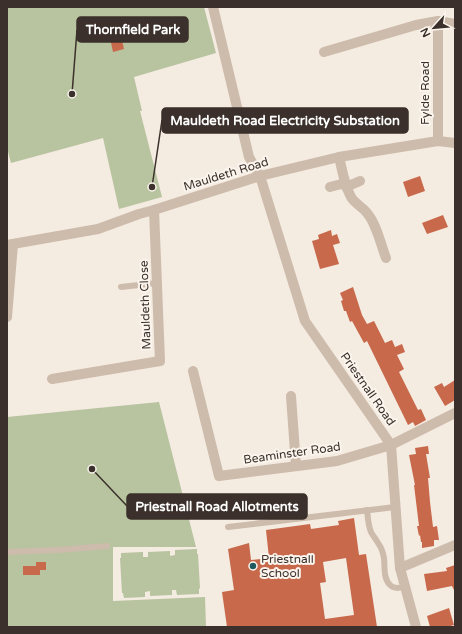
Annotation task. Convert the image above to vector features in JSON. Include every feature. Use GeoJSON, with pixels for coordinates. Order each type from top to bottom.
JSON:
{"type":"FeatureCollection","features":[{"type":"Feature","properties":{"kind":"street","name":"Priestnall Road"},"geometry":{"type":"LineString","coordinates":[[213,7],[249,157],[260,176],[305,321],[391,445],[400,568],[416,627]]}},
{"type":"Feature","properties":{"kind":"street"},"geometry":{"type":"LineString","coordinates":[[324,52],[416,24],[438,21],[455,24]]}},
{"type":"Feature","properties":{"kind":"street","name":"Fylde Road"},"geometry":{"type":"LineString","coordinates":[[438,21],[438,141]]}},
{"type":"Feature","properties":{"kind":"street","name":"Mauldeth Road"},"geometry":{"type":"LineString","coordinates":[[10,245],[98,229],[139,214],[260,176],[339,156],[438,141],[455,143]]}},
{"type":"Feature","properties":{"kind":"street"},"geometry":{"type":"LineString","coordinates":[[339,156],[350,196],[355,203],[366,212],[372,221],[386,258]]}},
{"type":"Feature","properties":{"kind":"street"},"geometry":{"type":"LineString","coordinates":[[330,187],[360,181]]}},
{"type":"Feature","properties":{"kind":"street","name":"Mauldeth Close"},"geometry":{"type":"LineString","coordinates":[[52,379],[160,361],[154,210]]}},
{"type":"Feature","properties":{"kind":"street"},"geometry":{"type":"LineString","coordinates":[[7,317],[10,245]]}},
{"type":"Feature","properties":{"kind":"street","name":"Beaminster Road"},"geometry":{"type":"LineString","coordinates":[[193,371],[219,476],[337,461],[391,445],[455,413]]}},
{"type":"Feature","properties":{"kind":"street"},"geometry":{"type":"LineString","coordinates":[[291,396],[296,466]]}},
{"type":"Feature","properties":{"kind":"street"},"geometry":{"type":"LineString","coordinates":[[400,568],[455,545]]}},
{"type":"Feature","properties":{"kind":"lane"},"geometry":{"type":"LineString","coordinates":[[121,287],[157,283]]}},
{"type":"Feature","properties":{"kind":"lane"},"geometry":{"type":"LineString","coordinates":[[228,527],[395,507]]}},
{"type":"Feature","properties":{"kind":"lane"},"geometry":{"type":"LineString","coordinates":[[367,510],[370,530],[384,556],[387,581],[397,589],[405,588]]}},
{"type":"Feature","properties":{"kind":"lane"},"geometry":{"type":"LineString","coordinates":[[7,552],[107,546]]}},
{"type":"Feature","properties":{"kind":"green space"},"geometry":{"type":"Polygon","coordinates":[[[7,7],[204,7],[216,53],[134,77],[142,111],[140,111],[162,197],[119,209],[103,138],[11,163],[7,148],[7,7]]]}},
{"type":"Feature","properties":{"kind":"green space"},"geometry":{"type":"Polygon","coordinates":[[[159,402],[196,547],[113,547],[113,601],[205,597],[206,627],[7,627],[7,417],[159,402]]]}},
{"type":"Feature","properties":{"kind":"green space"},"geometry":{"type":"Polygon","coordinates":[[[197,549],[200,588],[199,594],[177,595],[176,590],[172,590],[172,595],[150,596],[150,591],[145,592],[145,597],[124,598],[122,593],[121,553],[143,552],[143,557],[148,557],[148,552],[170,551],[170,556],[175,555],[175,550],[197,549]]]}},
{"type":"Feature","properties":{"kind":"building"},"geometry":{"type":"Polygon","coordinates":[[[121,36],[124,49],[113,52],[110,38],[121,36]]]}},
{"type":"Feature","properties":{"kind":"building"},"geometry":{"type":"Polygon","coordinates":[[[420,176],[425,191],[408,197],[403,182],[420,176]]]}},
{"type":"Feature","properties":{"kind":"building"},"geometry":{"type":"Polygon","coordinates":[[[443,215],[448,227],[427,234],[422,223],[443,215]]]}},
{"type":"Feature","properties":{"kind":"building"},"geometry":{"type":"Polygon","coordinates":[[[331,230],[332,236],[337,234],[340,243],[333,245],[339,264],[320,269],[312,241],[319,239],[318,235],[331,230]]]}},
{"type":"Feature","properties":{"kind":"building"},"geometry":{"type":"Polygon","coordinates":[[[353,287],[362,315],[367,324],[374,321],[385,343],[392,340],[395,347],[402,344],[405,352],[397,355],[404,369],[399,372],[418,410],[421,409],[426,420],[415,426],[413,422],[408,425],[367,341],[364,343],[352,321],[350,322],[346,311],[344,311],[341,301],[343,300],[340,293],[353,287]]]}},
{"type":"Feature","properties":{"kind":"building"},"geometry":{"type":"Polygon","coordinates":[[[455,380],[455,400],[445,406],[434,387],[442,383],[444,387],[455,380]]]}},
{"type":"Feature","properties":{"kind":"building"},"geometry":{"type":"Polygon","coordinates":[[[428,446],[429,454],[426,454],[430,478],[428,478],[430,502],[433,527],[437,526],[439,540],[434,540],[434,546],[422,548],[422,542],[417,526],[419,526],[415,485],[409,455],[416,454],[415,448],[428,446]]]}},
{"type":"Feature","properties":{"kind":"building"},"geometry":{"type":"Polygon","coordinates":[[[354,518],[359,555],[366,554],[377,627],[227,627],[222,592],[234,590],[228,549],[249,543],[251,560],[269,558],[266,530],[310,524],[311,529],[339,525],[338,521],[354,518]],[[346,558],[323,562],[326,582],[320,583],[325,619],[354,615],[346,558]]]}},
{"type":"Feature","properties":{"kind":"building"},"geometry":{"type":"Polygon","coordinates":[[[36,562],[46,562],[46,570],[40,570],[40,575],[23,575],[23,566],[36,566],[36,562]]]}},
{"type":"Feature","properties":{"kind":"building"},"geometry":{"type":"Polygon","coordinates":[[[455,565],[455,590],[452,586],[427,591],[424,574],[447,571],[446,568],[455,565]]]}},
{"type":"Feature","properties":{"kind":"building"},"geometry":{"type":"Polygon","coordinates":[[[449,608],[454,625],[447,627],[430,627],[427,616],[449,608]]]}},
{"type":"Feature","properties":{"kind":"place","name":"Thornfield Park"},"geometry":{"type":"Point","coordinates":[72,94]}},
{"type":"Feature","properties":{"kind":"place","name":"Mauldeth Road Electricity Substation"},"geometry":{"type":"Point","coordinates":[152,187]}},
{"type":"Feature","properties":{"kind":"place","name":"Priestnall Road Allotments"},"geometry":{"type":"Point","coordinates":[92,469]}},
{"type":"Feature","properties":{"kind":"place","name":"Priestnall School"},"geometry":{"type":"Point","coordinates":[253,566]}}]}
